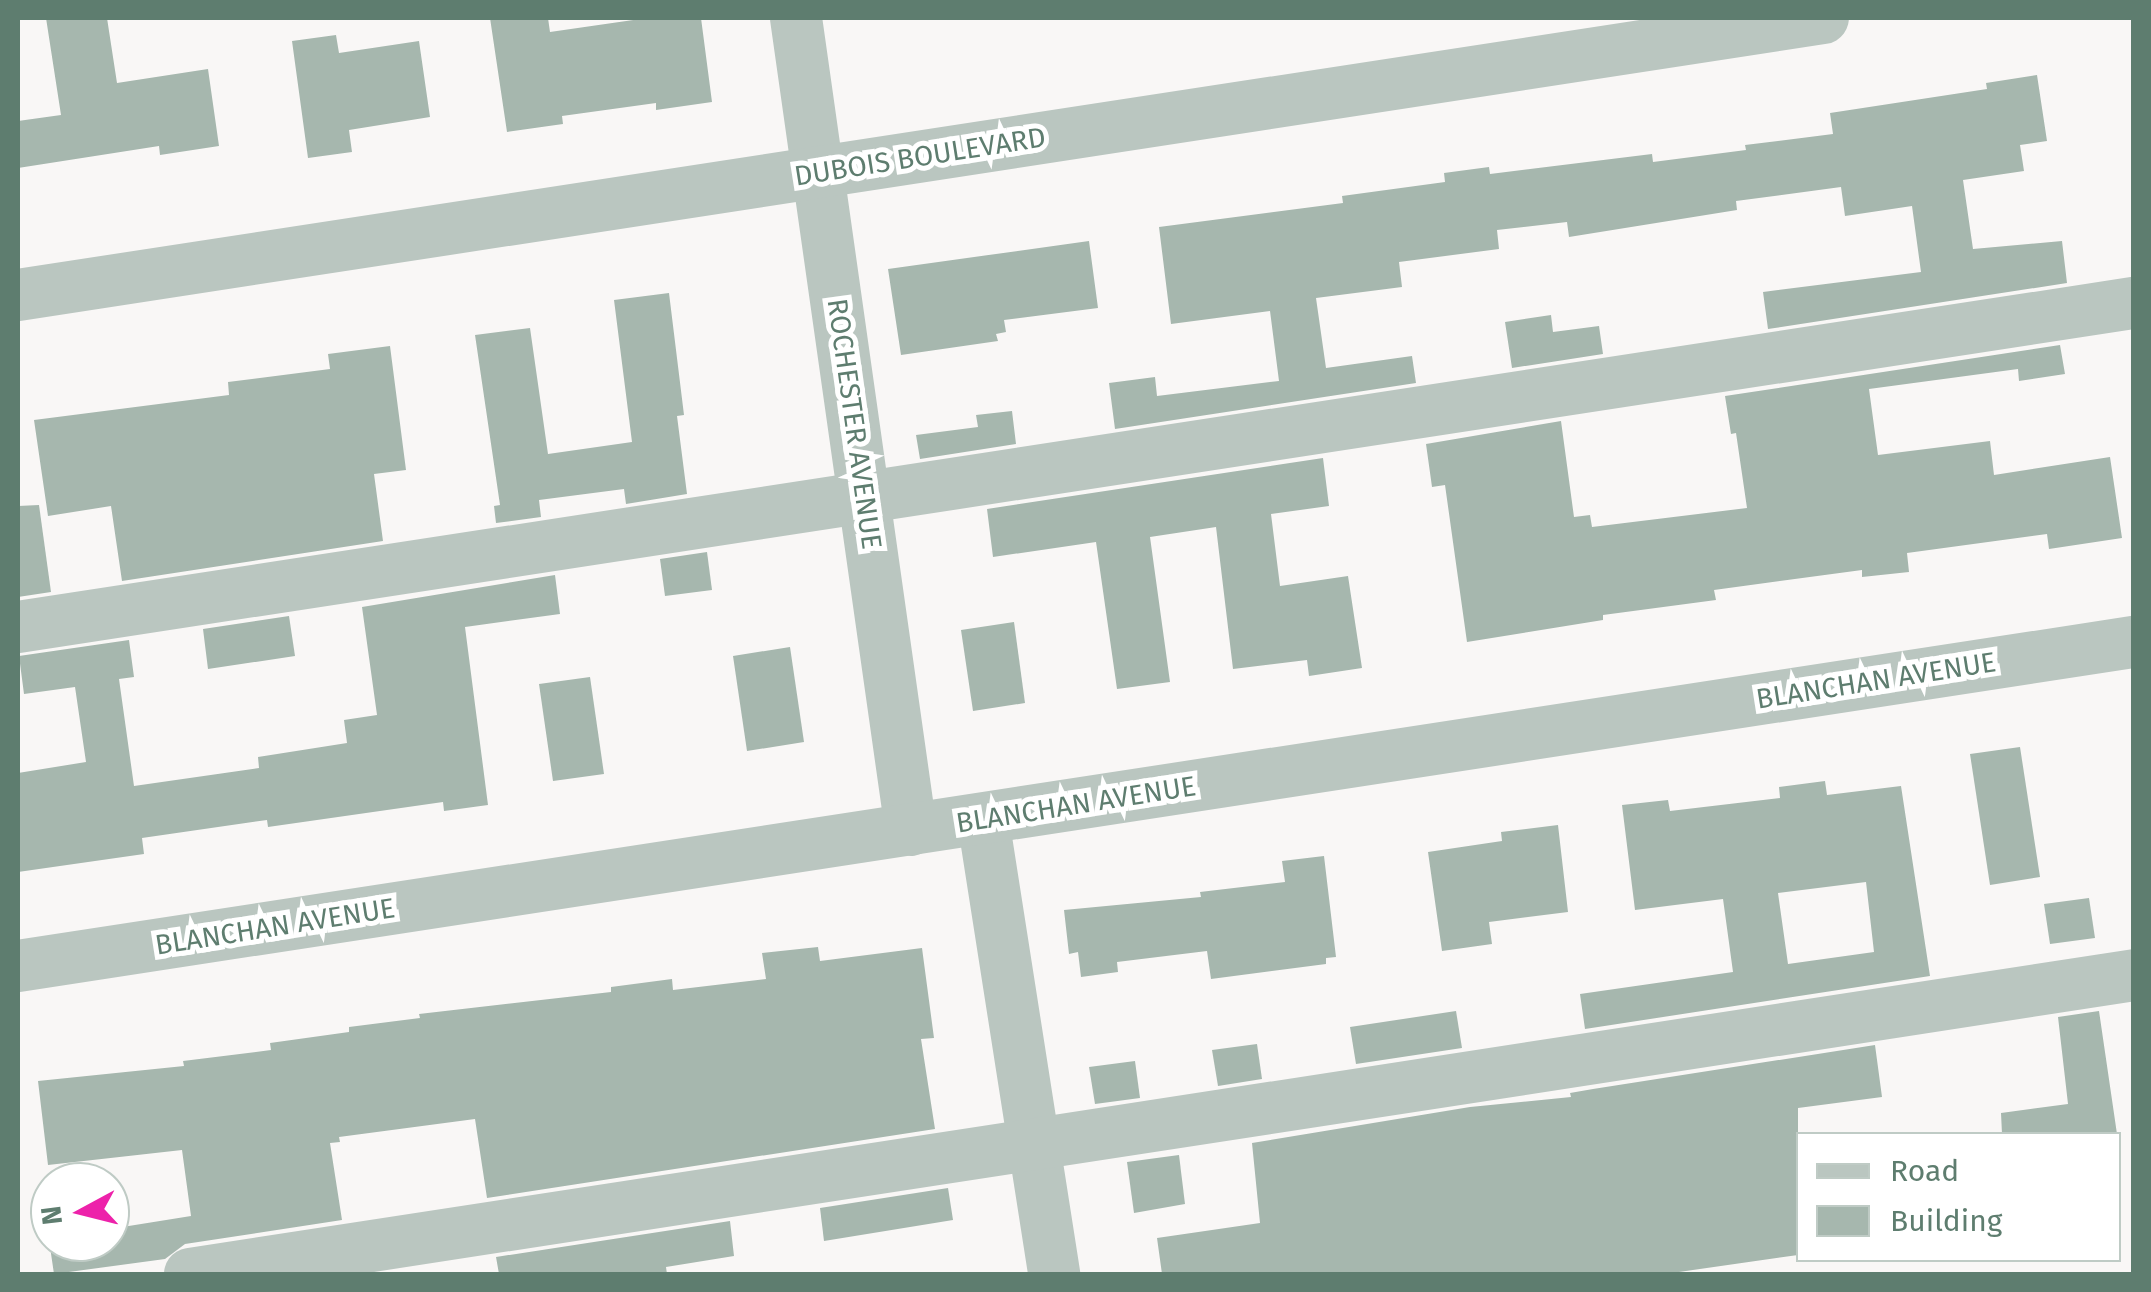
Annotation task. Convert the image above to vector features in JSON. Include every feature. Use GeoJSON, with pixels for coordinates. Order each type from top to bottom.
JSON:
{"type":"FeatureCollection","features":[{"type":"Feature","properties":{"kind":"street","name":"ROCHESTER AVENUE"},"geometry":{"type":"LineString","coordinates":[[796,18],[912,830]]}},
{"type":"Feature","properties":{"kind":"street","name":"DUBOIS BOULEVARD"},"geometry":{"type":"LineString","coordinates":[[18,295],[1823,18]]}},
{"type":"Feature","properties":{"kind":"street"},"geometry":{"type":"LineString","coordinates":[[18,627],[2134,303]]}},
{"type":"Feature","properties":{"kind":"street","name":"BLANCHAN AVENUE"},"geometry":{"type":"LineString","coordinates":[[18,966],[2134,642]]}},
{"type":"Feature","properties":{"kind":"street"},"geometry":{"type":"LineString","coordinates":[[983,819],[1054,1274]]}},
{"type":"Feature","properties":{"kind":"street"},"geometry":{"type":"LineString","coordinates":[[190,1274],[2134,974]]}},
{"type":"Feature","properties":{"kind":"building"},"geometry":{"type":"Polygon","coordinates":[[[46,18],[107,18],[117,83],[208,69],[219,146],[160,155],[159,146],[18,168],[18,121],[61,115],[46,18]]]}},
{"type":"Feature","properties":{"kind":"building"},"geometry":{"type":"Polygon","coordinates":[[[490,18],[548,18],[550,32],[647,18],[701,18],[712,102],[656,110],[656,103],[562,116],[563,124],[507,132],[490,18]]]}},
{"type":"Feature","properties":{"kind":"building"},"geometry":{"type":"Polygon","coordinates":[[[336,35],[339,53],[419,41],[430,117],[349,130],[352,152],[308,158],[292,41],[336,35]]]}},
{"type":"Feature","properties":{"kind":"building"},"geometry":{"type":"Polygon","coordinates":[[[2037,75],[2047,141],[2020,145],[2024,171],[1963,180],[1973,249],[2062,241],[2067,283],[1768,329],[1763,292],[1921,272],[1912,206],[1845,216],[1841,187],[1736,201],[1737,210],[1569,237],[1567,222],[1497,230],[1499,249],[1399,262],[1402,287],[1316,298],[1326,368],[1412,356],[1416,383],[1115,429],[1109,383],[1155,377],[1157,396],[1279,381],[1270,311],[1171,324],[1159,227],[1343,203],[1342,196],[1445,182],[1444,173],[1489,167],[1490,174],[1652,154],[1653,162],[1746,150],[1745,145],[1833,134],[1830,113],[1987,89],[1986,83],[2037,75]]]}},
{"type":"Feature","properties":{"kind":"building"},"geometry":{"type":"Polygon","coordinates":[[[1089,241],[1098,308],[1004,320],[1006,332],[996,334],[998,341],[901,355],[888,269],[1089,241]]]}},
{"type":"Feature","properties":{"kind":"building"},"geometry":{"type":"Polygon","coordinates":[[[669,293],[684,415],[677,416],[687,494],[626,504],[624,489],[539,500],[541,517],[496,523],[494,506],[500,505],[475,335],[530,328],[548,454],[632,442],[614,300],[669,293]]]}},
{"type":"Feature","properties":{"kind":"building"},"geometry":{"type":"Polygon","coordinates":[[[1551,315],[1553,332],[1599,326],[1603,354],[1512,368],[1505,322],[1551,315]]]}},
{"type":"Feature","properties":{"kind":"building"},"geometry":{"type":"Polygon","coordinates":[[[2060,345],[2065,374],[2019,381],[2018,369],[1869,389],[1878,455],[1990,441],[1994,475],[2110,457],[2122,538],[2049,549],[2047,534],[1907,553],[1909,572],[1862,577],[1862,570],[1714,590],[1716,600],[1603,615],[1603,620],[1467,642],[1445,485],[1432,487],[1426,444],[1561,421],[1574,517],[1590,515],[1592,527],[1747,508],[1736,433],[1731,434],[1725,396],[2060,345]]]}},
{"type":"Feature","properties":{"kind":"building"},"geometry":{"type":"Polygon","coordinates":[[[390,346],[406,470],[374,474],[383,541],[122,581],[111,506],[48,516],[34,420],[229,395],[228,382],[330,369],[328,354],[390,346]]]}},
{"type":"Feature","properties":{"kind":"building"},"geometry":{"type":"Polygon","coordinates":[[[1012,411],[1016,444],[920,459],[916,435],[978,427],[976,415],[1012,411]]]}},
{"type":"Feature","properties":{"kind":"building"},"geometry":{"type":"Polygon","coordinates":[[[1323,458],[1329,506],[1271,514],[1280,586],[1348,576],[1362,668],[1309,676],[1307,660],[1233,669],[1216,527],[1150,537],[1170,682],[1117,689],[1096,542],[993,557],[987,509],[1323,458]]]}},
{"type":"Feature","properties":{"kind":"building"},"geometry":{"type":"Polygon","coordinates":[[[39,505],[51,592],[18,597],[18,506],[39,505]]]}},
{"type":"Feature","properties":{"kind":"building"},"geometry":{"type":"Polygon","coordinates":[[[707,552],[712,590],[665,596],[660,559],[707,552]]]}},
{"type":"Feature","properties":{"kind":"building"},"geometry":{"type":"Polygon","coordinates":[[[555,575],[560,614],[465,627],[488,805],[444,811],[443,802],[268,827],[267,820],[142,838],[144,854],[18,872],[18,773],[86,762],[75,687],[24,694],[19,656],[129,640],[134,677],[119,679],[134,786],[259,768],[258,757],[347,743],[344,720],[377,715],[362,607],[555,575]]]}},
{"type":"Feature","properties":{"kind":"building"},"geometry":{"type":"Polygon","coordinates":[[[289,616],[295,656],[208,669],[203,629],[289,616]]]}},
{"type":"Feature","properties":{"kind":"building"},"geometry":{"type":"Polygon","coordinates":[[[1014,622],[1025,703],[973,711],[961,630],[1014,622]]]}},
{"type":"Feature","properties":{"kind":"building"},"geometry":{"type":"Polygon","coordinates":[[[790,647],[804,742],[747,751],[733,656],[790,647]]]}},
{"type":"Feature","properties":{"kind":"building"},"geometry":{"type":"Polygon","coordinates":[[[590,677],[604,774],[553,781],[539,684],[590,677]]]}},
{"type":"Feature","properties":{"kind":"building"},"geometry":{"type":"Polygon","coordinates":[[[2020,747],[2040,877],[1990,885],[1970,754],[2020,747]]]}},
{"type":"Feature","properties":{"kind":"building"},"geometry":{"type":"Polygon","coordinates":[[[1825,781],[1827,795],[1901,786],[1930,976],[1585,1029],[1580,994],[1733,972],[1723,899],[1635,910],[1622,805],[1668,800],[1670,811],[1780,798],[1779,787],[1825,781]],[[1866,882],[1778,893],[1788,964],[1874,952],[1866,882]]]}},
{"type":"Feature","properties":{"kind":"building"},"geometry":{"type":"Polygon","coordinates":[[[1558,825],[1568,912],[1489,922],[1492,944],[1442,951],[1428,852],[1502,841],[1501,832],[1558,825]]]}},
{"type":"Feature","properties":{"kind":"building"},"geometry":{"type":"Polygon","coordinates":[[[1324,856],[1336,957],[1326,958],[1326,964],[1211,979],[1207,951],[1117,962],[1118,972],[1081,977],[1078,952],[1069,954],[1064,910],[1201,897],[1200,892],[1285,882],[1282,861],[1324,856]]]}},
{"type":"Feature","properties":{"kind":"building"},"geometry":{"type":"Polygon","coordinates":[[[2089,898],[2095,938],[2050,944],[2044,904],[2089,898]]]}},
{"type":"Feature","properties":{"kind":"building"},"geometry":{"type":"Polygon","coordinates":[[[818,947],[820,961],[922,948],[934,1038],[921,1039],[935,1129],[487,1198],[475,1119],[339,1137],[340,1142],[330,1143],[342,1220],[185,1244],[165,1259],[54,1274],[52,1262],[130,1262],[130,1226],[191,1216],[182,1150],[48,1162],[38,1081],[184,1066],[183,1061],[271,1050],[270,1043],[349,1032],[349,1027],[420,1018],[419,1014],[611,992],[611,987],[672,979],[673,990],[766,979],[762,953],[818,947]]]}},
{"type":"Feature","properties":{"kind":"building"},"geometry":{"type":"Polygon","coordinates":[[[1456,1011],[1462,1048],[1356,1064],[1350,1027],[1456,1011]]]}},
{"type":"Feature","properties":{"kind":"building"},"geometry":{"type":"Polygon","coordinates":[[[2099,1011],[2117,1132],[2002,1132],[2001,1113],[2068,1104],[2058,1017],[2099,1011]]]}},
{"type":"Feature","properties":{"kind":"building"},"geometry":{"type":"Polygon","coordinates":[[[1257,1044],[1262,1079],[1218,1086],[1212,1050],[1257,1044]]]}},
{"type":"Feature","properties":{"kind":"building"},"geometry":{"type":"Polygon","coordinates":[[[1875,1045],[1882,1097],[1798,1108],[1796,1255],[1665,1274],[1162,1274],[1157,1238],[1260,1223],[1252,1143],[1470,1107],[1571,1097],[1570,1093],[1875,1045]]]}},
{"type":"Feature","properties":{"kind":"building"},"geometry":{"type":"Polygon","coordinates":[[[1135,1061],[1140,1098],[1095,1104],[1089,1067],[1135,1061]]]}},
{"type":"Feature","properties":{"kind":"building"},"geometry":{"type":"Polygon","coordinates":[[[1179,1155],[1185,1204],[1134,1213],[1127,1162],[1179,1155]]]}},
{"type":"Feature","properties":{"kind":"building"},"geometry":{"type":"Polygon","coordinates":[[[948,1188],[953,1220],[824,1241],[820,1208],[948,1188]]]}},
{"type":"Feature","properties":{"kind":"building"},"geometry":{"type":"Polygon","coordinates":[[[730,1221],[734,1256],[666,1267],[667,1274],[499,1274],[496,1257],[730,1221]]]}}]}
